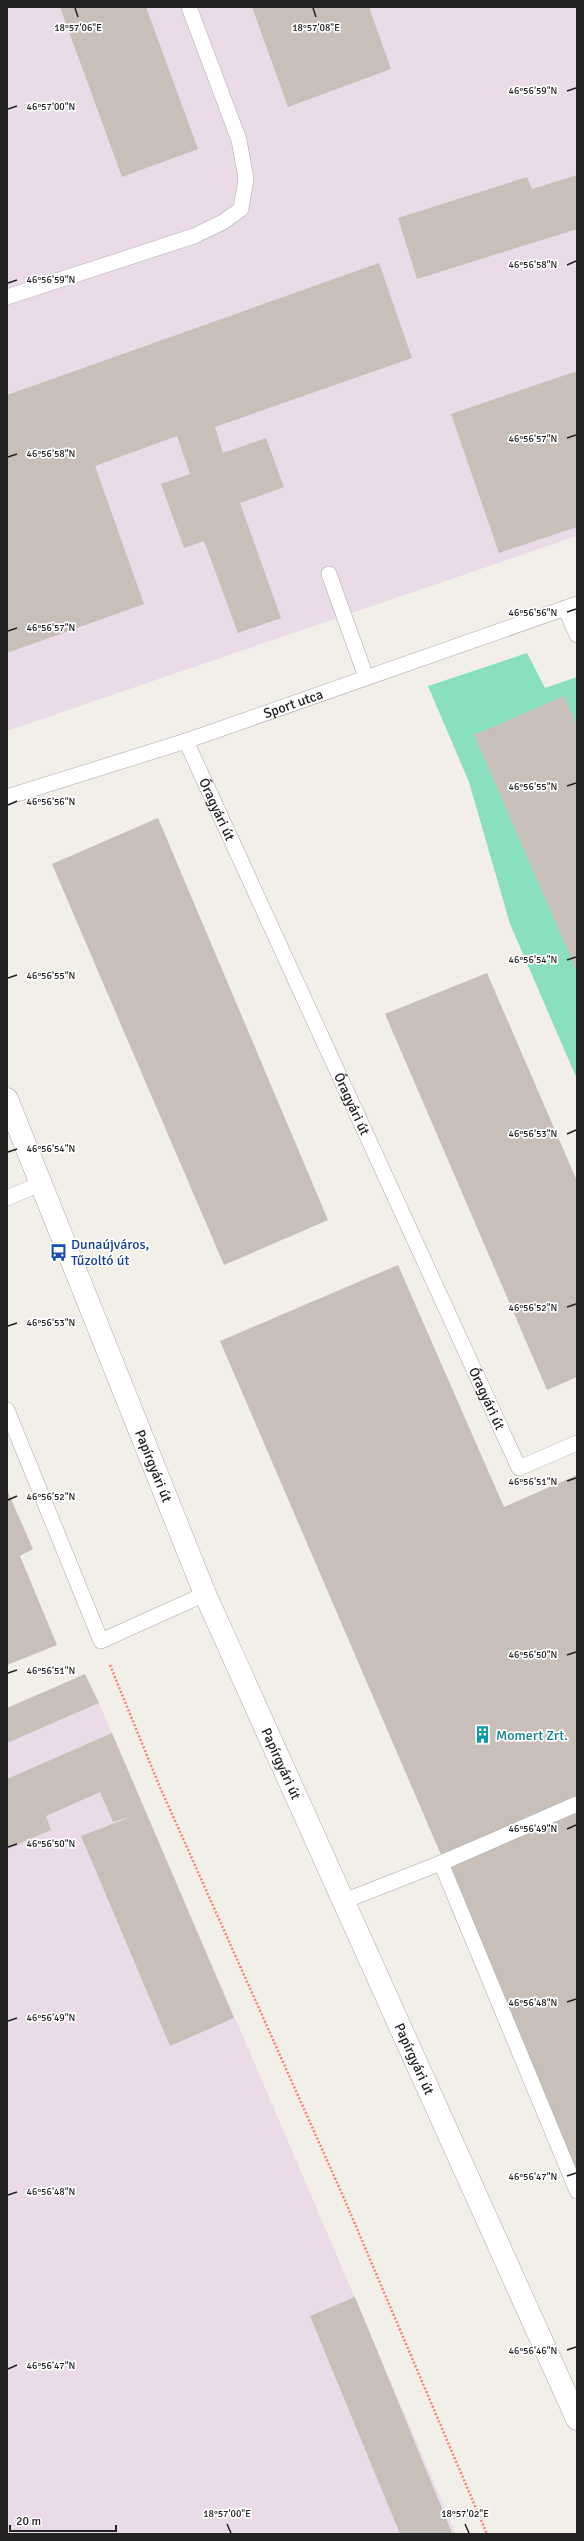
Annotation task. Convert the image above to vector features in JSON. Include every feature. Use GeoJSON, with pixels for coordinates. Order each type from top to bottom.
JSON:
{"type":"FeatureCollection","features":[{"type":"Feature","properties":{"kind":"street","name":"Papírgyári út"},"geometry":{"type":"LineString","coordinates":[[7,1099],[205,1594],[577,2419]]}},
{"type":"Feature","properties":{"kind":"lane"},"geometry":{"type":"LineString","coordinates":[[7,296],[194,236],[223,222],[241,210],[246,179],[239,140],[189,7]]}},
{"type":"Feature","properties":{"kind":"lane"},"geometry":{"type":"LineString","coordinates":[[329,574],[366,677]]}},
{"type":"Feature","properties":{"kind":"lane"},"geometry":{"type":"LineString","coordinates":[[571,606],[577,635]]}},
{"type":"Feature","properties":{"kind":"lane","name":"Sport utca"},"geometry":{"type":"LineString","coordinates":[[7,797],[186,741],[571,606]]}},
{"type":"Feature","properties":{"kind":"lane","name":"Óragyári út"},"geometry":{"type":"LineString","coordinates":[[186,741],[519,1468],[577,1442]]}},
{"type":"Feature","properties":{"kind":"lane"},"geometry":{"type":"LineString","coordinates":[[7,1198],[40,1184]]}},
{"type":"Feature","properties":{"kind":"lane"},"geometry":{"type":"LineString","coordinates":[[7,1410],[101,1641],[205,1594]]}},
{"type":"Feature","properties":{"kind":"lane"},"geometry":{"type":"LineString","coordinates":[[344,1901],[442,1863],[577,1804]]}},
{"type":"Feature","properties":{"kind":"lane"},"geometry":{"type":"LineString","coordinates":[[442,1863],[577,2191]]}},
{"type":"Feature","properties":{"kind":"path"},"geometry":{"type":"LineString","coordinates":[[101,1641],[159,1785],[343,2196],[487,2534]]}},
{"type":"Feature","properties":{"kind":"shaded area"},"geometry":{"type":"Polygon","coordinates":[[[7,7],[577,7],[577,536],[7,731],[7,7]]]}},
{"type":"Feature","properties":{"kind":"shaded area"},"geometry":{"type":"Polygon","coordinates":[[[99,1703],[456,2534],[7,2534],[7,1743],[99,1703]]]}},
{"type":"Feature","properties":{"kind":"green space"},"geometry":{"type":"Polygon","coordinates":[[[527,653],[545,688],[577,677],[577,1079],[510,924],[469,782],[428,686],[527,653]]]}},
{"type":"Feature","properties":{"kind":"building"},"geometry":{"type":"Polygon","coordinates":[[[60,7],[146,7],[198,149],[122,177],[60,7]]]}},
{"type":"Feature","properties":{"kind":"building"},"geometry":{"type":"Polygon","coordinates":[[[252,7],[369,7],[391,69],[288,107],[252,7]]]}},
{"type":"Feature","properties":{"kind":"building"},"geometry":{"type":"Polygon","coordinates":[[[577,175],[577,229],[417,279],[398,218],[527,177],[532,189],[577,175]]]}},
{"type":"Feature","properties":{"kind":"building"},"geometry":{"type":"Polygon","coordinates":[[[379,263],[412,358],[215,427],[223,453],[266,438],[284,487],[240,503],[281,618],[238,633],[204,541],[184,548],[161,484],[190,474],[177,436],[95,466],[144,604],[7,653],[7,395],[379,263]]]}},
{"type":"Feature","properties":{"kind":"building"},"geometry":{"type":"Polygon","coordinates":[[[577,371],[577,527],[499,553],[451,414],[577,371]]]}},
{"type":"Feature","properties":{"kind":"building"},"geometry":{"type":"Polygon","coordinates":[[[564,696],[577,726],[577,972],[474,735],[564,696]]]}},
{"type":"Feature","properties":{"kind":"building"},"geometry":{"type":"Polygon","coordinates":[[[158,818],[328,1220],[224,1265],[52,864],[158,818]]]}},
{"type":"Feature","properties":{"kind":"building"},"geometry":{"type":"Polygon","coordinates":[[[487,973],[577,1181],[577,1377],[547,1390],[385,1014],[487,973]]]}},
{"type":"Feature","properties":{"kind":"building","name":"Momert Zrt."},"geometry":{"type":"Polygon","coordinates":[[[398,1265],[504,1507],[577,1475],[577,2171],[220,1341],[398,1265]]]}},
{"type":"Feature","properties":{"kind":"building"},"geometry":{"type":"Polygon","coordinates":[[[7,1490],[33,1549],[20,1556],[57,1645],[7,1665],[7,1490]]]}},
{"type":"Feature","properties":{"kind":"building"},"geometry":{"type":"Polygon","coordinates":[[[85,1674],[99,1703],[7,1743],[7,1708],[85,1674]]]}},
{"type":"Feature","properties":{"kind":"building"},"geometry":{"type":"Polygon","coordinates":[[[112,1733],[234,2018],[170,2046],[81,1836],[133,1816],[113,1822],[100,1792],[46,1816],[51,1830],[7,1849],[7,1779],[112,1733]]]}},
{"type":"Feature","properties":{"kind":"building"},"geometry":{"type":"Polygon","coordinates":[[[355,2297],[452,2533],[400,2534],[310,2316],[355,2297]]]}},
{"type":"Feature","properties":{"kind":"place","name":"Dunaújváros, Tűzoltó út"},"geometry":{"type":"Point","coordinates":[58,1252]}},
{"type":"Feature","properties":{"kind":"place","name":"Momert Zrt."},"geometry":{"type":"Point","coordinates":[483,1735]}}]}
